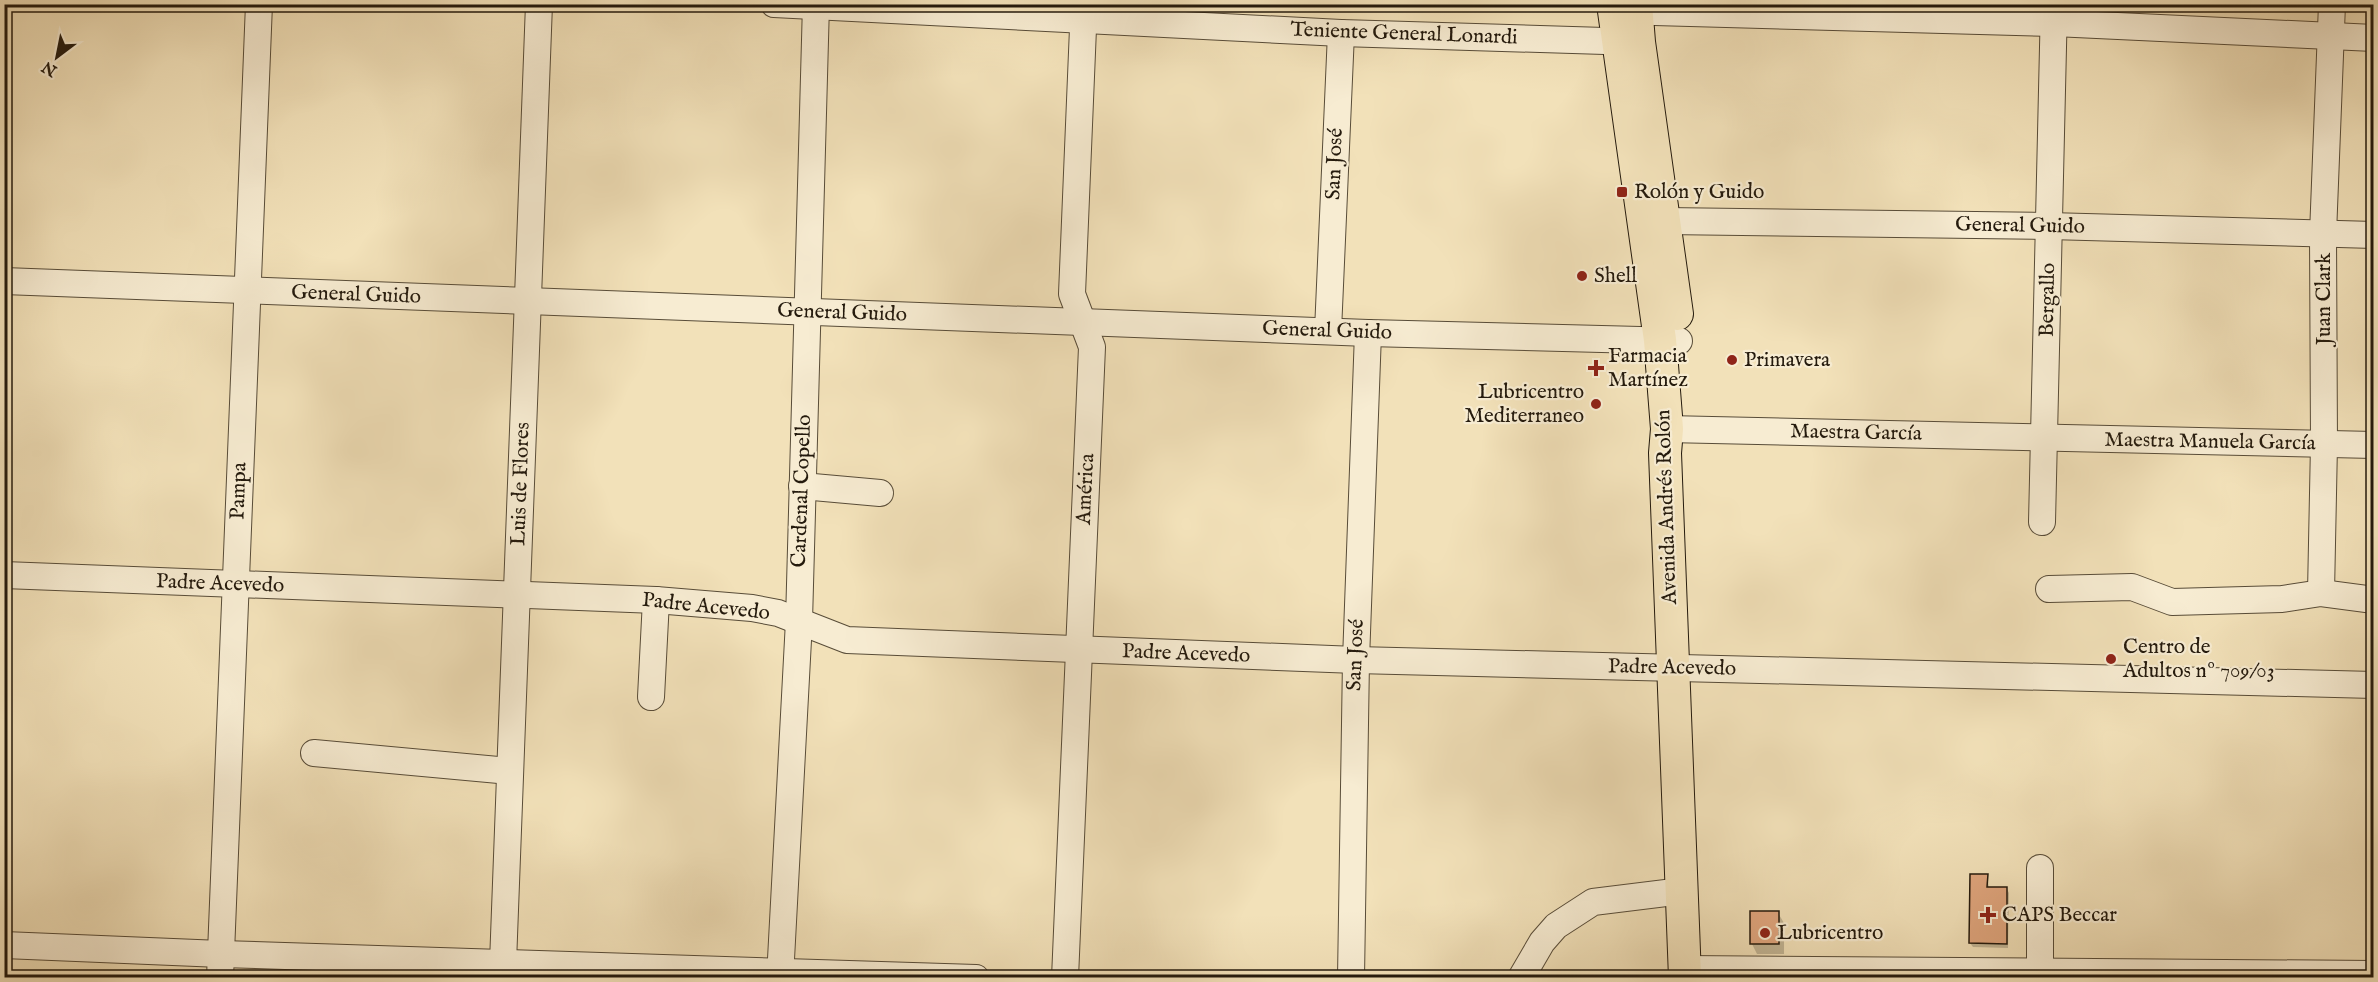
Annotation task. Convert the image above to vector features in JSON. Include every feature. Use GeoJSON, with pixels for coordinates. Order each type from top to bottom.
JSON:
{"type":"FeatureCollection","features":[{"type":"Feature","properties":{"kind":"main road","name":"Avenida Andrés Rolón"},"geometry":{"type":"LineString","coordinates":[[1626,19],[1665,221],[1676,429],[1665,464],[1680,668],[1694,973]]}},
{"type":"Feature","properties":{"kind":"main road","name":"Avenida Andrés Rolón"},"geometry":{"type":"LineString","coordinates":[[1626,19],[1670,341]]}},
{"type":"Feature","properties":{"kind":"main road","name":"Avenida Andrés Rolón"},"geometry":{"type":"LineString","coordinates":[[1680,668],[1682,891],[1694,973]]}},
{"type":"Feature","properties":{"kind":"street","name":"Pampa"},"geometry":{"type":"LineString","coordinates":[[220,966],[259,4]]}},
{"type":"Feature","properties":{"kind":"street","name":"Luis de Flores"},"geometry":{"type":"LineString","coordinates":[[502,963],[538,4]]}},
{"type":"Feature","properties":{"kind":"street","name":"Teniente General Lonardi"},"geometry":{"type":"LineString","coordinates":[[774,4],[1084,13],[1341,33],[1626,19],[2054,14],[2373,38]]}},
{"type":"Feature","properties":{"kind":"street","name":"Juan Clark"},"geometry":{"type":"LineString","coordinates":[[2321,593],[2324,234],[2332,4]]}},
{"type":"Feature","properties":{"kind":"street","name":"Cardenal Copello"},"geometry":{"type":"LineString","coordinates":[[780,974],[799,621],[816,6]]}},
{"type":"Feature","properties":{"kind":"street","name":"América"},"geometry":{"type":"LineString","coordinates":[[1065,978],[1092,347],[1072,294],[1084,13]]}},
{"type":"Feature","properties":{"kind":"street","name":"Bergallo"},"geometry":{"type":"LineString","coordinates":[[2042,522],[2046,438],[2054,14]]}},
{"type":"Feature","properties":{"kind":"street","name":"San José"},"geometry":{"type":"LineString","coordinates":[[1328,332],[1341,33]]}},
{"type":"Feature","properties":{"kind":"street","name":"General Guido"},"geometry":{"type":"LineString","coordinates":[[1665,221],[2049,226],[2373,235]]}},
{"type":"Feature","properties":{"kind":"street","name":"General Guido"},"geometry":{"type":"LineString","coordinates":[[4,281],[1328,332],[1670,341]]}},
{"type":"Feature","properties":{"kind":"street","name":"San José"},"geometry":{"type":"LineString","coordinates":[[1351,978],[1356,660],[1368,333]]}},
{"type":"Feature","properties":{"kind":"street","name":"Maestra García"},"geometry":{"type":"LineString","coordinates":[[1676,429],[2046,438]]}},
{"type":"Feature","properties":{"kind":"street","name":"Maestra Manuela García"},"geometry":{"type":"LineString","coordinates":[[2046,438],[2373,446]]}},
{"type":"Feature","properties":{"kind":"street"},"geometry":{"type":"LineString","coordinates":[[802,486],[880,493]]}},
{"type":"Feature","properties":{"kind":"street","name":"Padre Acevedo"},"geometry":{"type":"LineString","coordinates":[[4,575],[656,600],[752,608],[778,613],[847,640],[1356,660],[2373,685]]}},
{"type":"Feature","properties":{"kind":"street"},"geometry":{"type":"LineString","coordinates":[[2049,589],[2132,587],[2172,602],[2282,599],[2321,593],[2373,600]]}},
{"type":"Feature","properties":{"kind":"street"},"geometry":{"type":"LineString","coordinates":[[651,697],[656,600]]}},
{"type":"Feature","properties":{"kind":"street"},"geometry":{"type":"LineString","coordinates":[[314,753],[510,771]]}},
{"type":"Feature","properties":{"kind":"street"},"geometry":{"type":"LineString","coordinates":[[2040,868],[2040,972]]}},
{"type":"Feature","properties":{"kind":"street"},"geometry":{"type":"LineString","coordinates":[[1521,978],[1542,942],[1556,926],[1593,902],[1682,891]]}},
{"type":"Feature","properties":{"kind":"street"},"geometry":{"type":"LineString","coordinates":[[4,945],[220,966],[502,963],[780,974],[976,978]]}},
{"type":"Feature","properties":{"kind":"street"},"geometry":{"type":"LineString","coordinates":[[1694,973],[2373,974]]}},
{"type":"Feature","properties":{"kind":"building","name":"CAPS Beccar"},"geometry":{"type":"Polygon","coordinates":[[[1970,874],[1988,874],[1987,887],[2007,887],[2007,944],[1969,943],[1970,874]]]}},
{"type":"Feature","properties":{"kind":"building","name":"Lubricentro"},"geometry":{"type":"Polygon","coordinates":[[[1750,911],[1779,911],[1779,944],[1750,944],[1750,911]]]}},
{"type":"Feature","properties":{"kind":"place","name":"Rolón y Guido"},"geometry":{"type":"Point","coordinates":[1622,192]}},
{"type":"Feature","properties":{"kind":"place","name":"Shell"},"geometry":{"type":"Point","coordinates":[1582,276]}},
{"type":"Feature","properties":{"kind":"place","name":"Primavera"},"geometry":{"type":"Point","coordinates":[1732,360]}},
{"type":"Feature","properties":{"kind":"place","name":"Farmacia Martínez"},"geometry":{"type":"Point","coordinates":[1596,368]}},
{"type":"Feature","properties":{"kind":"place","name":"Lubricentro Mediterraneo"},"geometry":{"type":"Point","coordinates":[1596,404]}},
{"type":"Feature","properties":{"kind":"place","name":"Centro de Adultos nº 709/03"},"geometry":{"type":"Point","coordinates":[2111,659]}},
{"type":"Feature","properties":{"kind":"place","name":"CAPS Beccar"},"geometry":{"type":"Point","coordinates":[1988,915]}},
{"type":"Feature","properties":{"kind":"place","name":"Lubricentro"},"geometry":{"type":"Point","coordinates":[1765,933]}}]}
